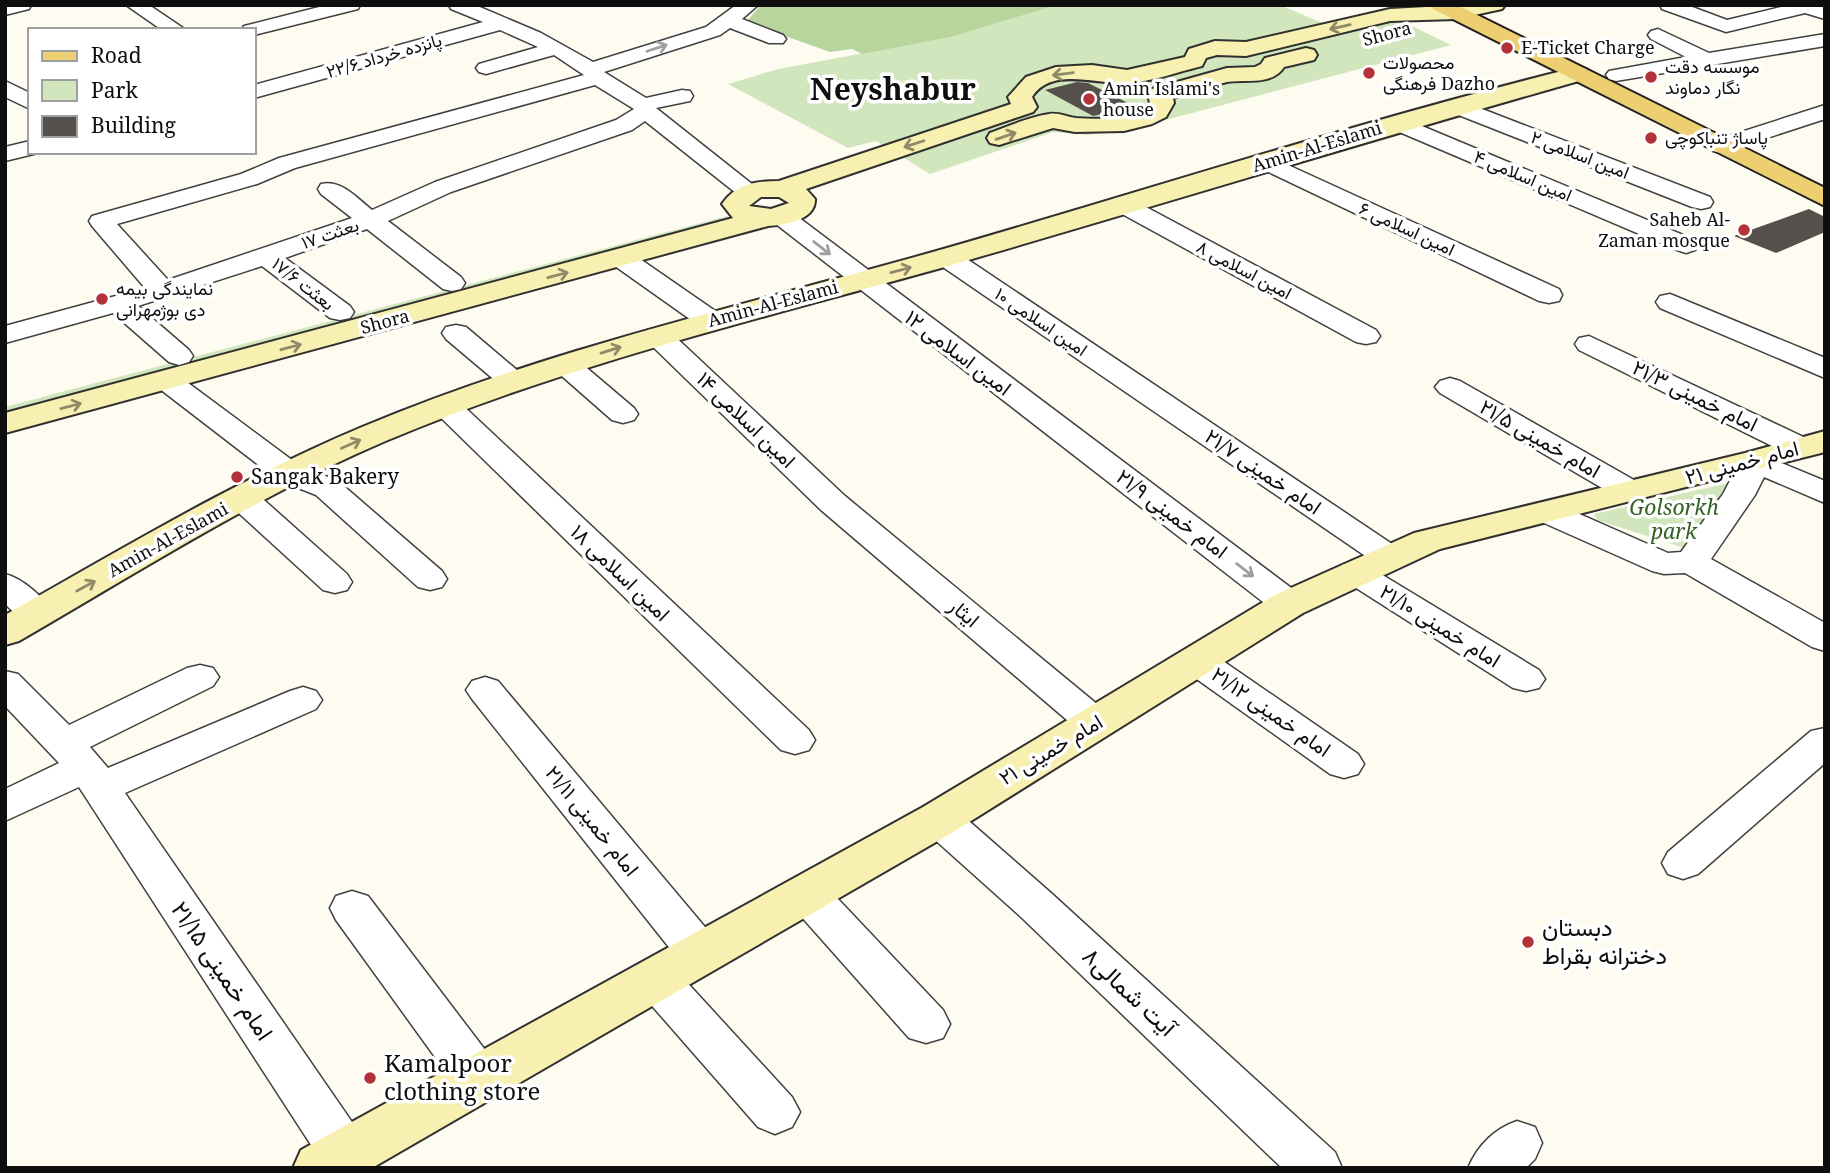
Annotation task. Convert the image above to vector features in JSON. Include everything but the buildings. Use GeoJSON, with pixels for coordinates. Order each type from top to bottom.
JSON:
{"type":"FeatureCollection","features":[{"type":"Feature","properties":{"kind":"main road"},"geometry":{"type":"LineString","coordinates":[[1448,9],[1495,5]]}},
{"type":"Feature","properties":{"kind":"main road"},"geometry":{"type":"LineString","coordinates":[[1448,9],[1825,198]]}},
{"type":"Feature","properties":{"kind":"main road","name":"Shora"},"geometry":{"type":"LineString","coordinates":[[5,423],[340,312],[767,207],[780,189],[1025,107],[1020,97],[1023,88],[1036,80],[1079,72],[1128,77],[1194,61],[1197,54],[1208,50],[1246,49],[1390,15],[1448,9]]}},
{"type":"Feature","properties":{"kind":"main road","name":"Shora"},"geometry":{"type":"LineString","coordinates":[[5,401],[173,368],[621,258],[767,207],[1052,120],[1075,125],[1124,124],[1143,119],[1157,112],[1163,103],[1160,94],[1227,75],[1259,74],[1267,71],[1273,63],[1415,27],[1448,9]]}},
{"type":"Feature","properties":{"kind":"main road","name":"Amin-Al-Eslami"},"geometry":{"type":"LineString","coordinates":[[5,632],[289,473],[376,433],[446,406],[565,364],[711,321],[946,257],[1398,123],[1578,74]]}},
{"type":"Feature","properties":{"kind":"main road","name":"امام خمینی ۲۱"},"geometry":{"type":"LineString","coordinates":[[333,1161],[699,952],[939,819],[1289,604],[1427,541],[1755,461],[1813,444]]}},
{"type":"Feature","properties":{"kind":"street"},"geometry":{"type":"LineString","coordinates":[[5,9],[22,5]]}},
{"type":"Feature","properties":{"kind":"street"},"geometry":{"type":"LineString","coordinates":[[135,5],[173,28]]}},
{"type":"Feature","properties":{"kind":"street"},"geometry":{"type":"LineString","coordinates":[[256,29],[351,5]]}},
{"type":"Feature","properties":{"kind":"street","name":"امین اسلامی ۱۲"},"geometry":{"type":"LineString","coordinates":[[458,5],[554,49],[595,73],[645,108],[767,207],[1054,425]]}},
{"type":"Feature","properties":{"kind":"street"},"geometry":{"type":"LineString","coordinates":[[1669,5],[1726,26],[1806,8],[1825,13]]}},
{"type":"Feature","properties":{"kind":"street"},"geometry":{"type":"LineString","coordinates":[[163,291],[101,221],[249,179],[287,163],[595,73],[713,30],[737,10],[776,39]]}},
{"type":"Feature","properties":{"kind":"street","name":"پانزده خرداد ۲۲/۶"},"geometry":{"type":"LineString","coordinates":[[259,87],[499,24]]}},
{"type":"Feature","properties":{"kind":"street"},"geometry":{"type":"LineString","coordinates":[[1658,35],[1726,75]]}},
{"type":"Feature","properties":{"kind":"street"},"geometry":{"type":"LineString","coordinates":[[1616,75],[1825,40]]}},
{"type":"Feature","properties":{"kind":"street"},"geometry":{"type":"LineString","coordinates":[[486,68],[554,49]]}},
{"type":"Feature","properties":{"kind":"street"},"geometry":{"type":"LineString","coordinates":[[5,87],[28,102]]}},
{"type":"Feature","properties":{"kind":"street"},"geometry":{"type":"LineString","coordinates":[[259,87],[291,103]]}},
{"type":"Feature","properties":{"kind":"street","name":"بعثت ۱۷"},"geometry":{"type":"LineString","coordinates":[[5,335],[163,291],[370,220],[443,187],[624,125],[645,108],[681,96]]}},
{"type":"Feature","properties":{"kind":"street","name":"امین اسلامی ۲"},"geometry":{"type":"LineString","coordinates":[[1459,107],[1702,202]]}},
{"type":"Feature","properties":{"kind":"street"},"geometry":{"type":"LineString","coordinates":[[1721,146],[1825,112]]}},
{"type":"Feature","properties":{"kind":"street","name":"امین اسلامی ۴"},"geometry":{"type":"LineString","coordinates":[[1398,123],[1686,245]]}},
{"type":"Feature","properties":{"kind":"street"},"geometry":{"type":"LineString","coordinates":[[5,153],[28,148]]}},
{"type":"Feature","properties":{"kind":"street","name":"امین اسلامی ۶"},"geometry":{"type":"LineString","coordinates":[[1266,162],[1549,295]]}},
{"type":"Feature","properties":{"kind":"street"},"geometry":{"type":"LineString","coordinates":[[330,189],[452,283]]}},
{"type":"Feature","properties":{"kind":"street","name":"امین اسلامی ۸"},"geometry":{"type":"LineString","coordinates":[[1122,204],[1366,336]]}},
{"type":"Feature","properties":{"kind":"street","name":"بعثت ۱۷/۶"},"geometry":{"type":"LineString","coordinates":[[267,256],[340,312]]}},
{"type":"Feature","properties":{"kind":"street","name":"امین اسلامی ۱۰"},"geometry":{"type":"LineString","coordinates":[[946,257],[1137,386]]}},
{"type":"Feature","properties":{"kind":"street"},"geometry":{"type":"LineString","coordinates":[[621,258],[711,321]]}},
{"type":"Feature","properties":{"kind":"street"},"geometry":{"type":"LineString","coordinates":[[1670,302],[1825,369]]}},
{"type":"Feature","properties":{"kind":"street"},"geometry":{"type":"LineString","coordinates":[[118,303],[173,368],[289,473],[327,488],[430,579]]}},
{"type":"Feature","properties":{"kind":"street"},"geometry":{"type":"LineString","coordinates":[[456,333],[514,382]]}},
{"type":"Feature","properties":{"kind":"street","name":"امین اسلامی ۱۴"},"geometry":{"type":"LineString","coordinates":[[658,337],[834,503]]}},
{"type":"Feature","properties":{"kind":"street","name":"امام خمینی ۲۱/۳"},"geometry":{"type":"LineString","coordinates":[[1589,344],[1813,444]]}},
{"type":"Feature","properties":{"kind":"street"},"geometry":{"type":"LineString","coordinates":[[565,364],[622,414]]}},
{"type":"Feature","properties":{"kind":"street","name":"امام خمینی ۲۱/۷"},"geometry":{"type":"LineString","coordinates":[[1137,386],[1371,565]]}},
{"type":"Feature","properties":{"kind":"street","name":"امام خمینی ۲۱/۵"},"geometry":{"type":"LineString","coordinates":[[1450,387],[1630,491]]}},
{"type":"Feature","properties":{"kind":"street","name":"امین اسلامی ۱۸"},"geometry":{"type":"LineString","coordinates":[[446,406],[795,740]]}},
{"type":"Feature","properties":{"kind":"street","name":"امام خمینی ۲۱/۹"},"geometry":{"type":"LineString","coordinates":[[1054,425],[1289,604]]}},
{"type":"Feature","properties":{"kind":"street"},"geometry":{"type":"LineString","coordinates":[[1690,562],[1739,495],[1755,461],[1825,493]]}},
{"type":"Feature","properties":{"kind":"street"},"geometry":{"type":"LineString","coordinates":[[243,499],[335,582]]}},
{"type":"Feature","properties":{"kind":"street","name":"ایثار"},"geometry":{"type":"LineString","coordinates":[[834,503],[1095,723]]}},
{"type":"Feature","properties":{"kind":"street"},"geometry":{"type":"LineString","coordinates":[[1547,512],[1664,564],[1690,562],[1825,639]]}},
{"type":"Feature","properties":{"kind":"street","name":"امام خمینی ۲۱/۱۰"},"geometry":{"type":"LineString","coordinates":[[1371,565],[1526,679]]}},
{"type":"Feature","properties":{"kind":"street"},"geometry":{"type":"LineString","coordinates":[[5,585],[37,614]]}},
{"type":"Feature","properties":{"kind":"street","name":"امام خمینی ۲۱/۱۲"},"geometry":{"type":"LineString","coordinates":[[1198,661],[1344,764]]}},
{"type":"Feature","properties":{"kind":"street"},"geometry":{"type":"LineString","coordinates":[[5,806],[83,766],[200,677]]}},
{"type":"Feature","properties":{"kind":"street","name":"امام خمینی ۲۱/۱۵"},"geometry":{"type":"LineString","coordinates":[[5,683],[83,766],[333,1161]]}},
{"type":"Feature","properties":{"kind":"street","name":"امام خمینی ۲۱/۱۱"},"geometry":{"type":"LineString","coordinates":[[485,690],[699,952]]}},
{"type":"Feature","properties":{"kind":"street"},"geometry":{"type":"LineString","coordinates":[[83,766],[303,700]]}},
{"type":"Feature","properties":{"kind":"street"},"geometry":{"type":"LineString","coordinates":[[1683,863],[1825,741]]}},
{"type":"Feature","properties":{"kind":"street","name":"آیت شمالی۸"},"geometry":{"type":"LineString","coordinates":[[939,819],[1036,905],[1317,1168]]}},
{"type":"Feature","properties":{"kind":"street"},"geometry":{"type":"LineString","coordinates":[[806,893],[926,1024]]}},
{"type":"Feature","properties":{"kind":"street"},"geometry":{"type":"LineString","coordinates":[[352,908],[478,1078]]}},
{"type":"Feature","properties":{"kind":"street"},"geometry":{"type":"LineString","coordinates":[[655,978],[775,1112]]}},
{"type":"Feature","properties":{"kind":"green space"},"geometry":{"type":"Polygon","coordinates":[[[761,5],[1057,5],[951,37],[862,54],[852,49],[830,52],[746,22],[761,5]]]}},
{"type":"Feature","properties":{"kind":"green space"},"geometry":{"type":"Polygon","coordinates":[[[1057,5],[1280,5],[1325,24],[1379,10],[1451,45],[1135,128],[1088,135],[1053,132],[930,174],[876,141],[848,148],[728,84],[778,69],[951,37],[1057,5]]]}},
{"type":"Feature","properties":{"kind":"green space"},"geometry":{"type":"Polygon","coordinates":[[[727,216],[731,219],[5,415],[5,407],[727,216]]]}},
{"type":"Feature","properties":{"kind":"green space","name":"Golsorkh park"},"geometry":{"type":"Polygon","coordinates":[[[1728,483],[1685,548],[1597,520],[1594,514],[1728,483]]]}},
{"type":"Feature","properties":{"kind":"place","name":"E-Ticket Charge"},"geometry":{"type":"Point","coordinates":[1507,48]}},
{"type":"Feature","properties":{"kind":"place","name":"محصولات فرهنگی Dazho"},"geometry":{"type":"Point","coordinates":[1369,73]}},
{"type":"Feature","properties":{"kind":"place","name":"موسسه دقت نگار دماوند"},"geometry":{"type":"Point","coordinates":[1651,77]}},
{"type":"Feature","properties":{"kind":"place","name":"Amin Islami's house"},"geometry":{"type":"Point","coordinates":[1089,99]}},
{"type":"Feature","properties":{"kind":"place","name":"پاساژ تنباکوچی"},"geometry":{"type":"Point","coordinates":[1651,138]}},
{"type":"Feature","properties":{"kind":"place","name":"Saheb Al- Zaman mosque"},"geometry":{"type":"Point","coordinates":[1744,230]}},
{"type":"Feature","properties":{"kind":"place","name":"نمایندگی بیمه دی بوژمهرانی"},"geometry":{"type":"Point","coordinates":[102,299]}},
{"type":"Feature","properties":{"kind":"place","name":"Sangak Bakery"},"geometry":{"type":"Point","coordinates":[237,477]}},
{"type":"Feature","properties":{"kind":"place","name":"دبستان دخترانه بقراط"},"geometry":{"type":"Point","coordinates":[1528,942]}},
{"type":"Feature","properties":{"kind":"place","name":"Kamalpoor clothing store"},"geometry":{"type":"Point","coordinates":[370,1078]}},
{"type":"Feature","properties":{"kind":"district","name":"Neyshabur"},"geometry":{"type":"Point","coordinates":[893,90]}}]}
